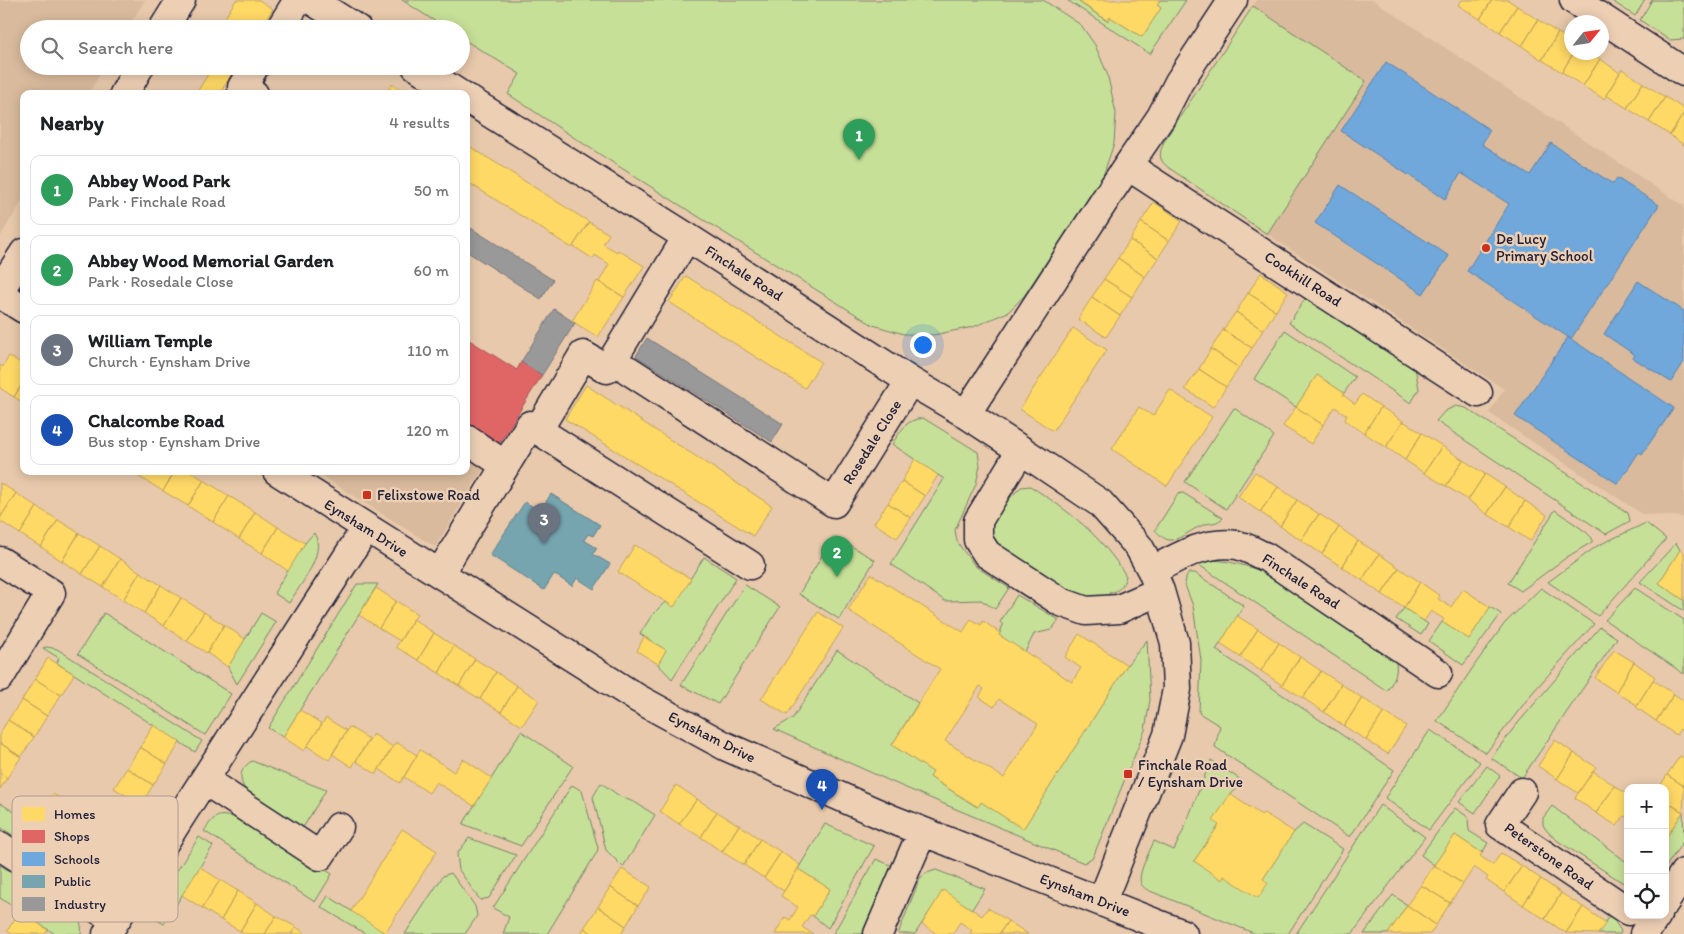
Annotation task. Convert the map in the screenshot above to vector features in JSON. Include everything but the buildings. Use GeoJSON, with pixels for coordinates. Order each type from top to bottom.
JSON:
{"type":"FeatureCollection","features":[{"type":"Feature","properties":{"kind":"street"},"geometry":{"type":"LineString","coordinates":[[169,20],[181,0]]}},
{"type":"Feature","properties":{"kind":"street"},"geometry":{"type":"LineString","coordinates":[[286,20],[298,0]]}},
{"type":"Feature","properties":{"kind":"street"},"geometry":{"type":"LineString","coordinates":[[311,0],[343,20]]}},
{"type":"Feature","properties":{"kind":"street"},"geometry":{"type":"LineString","coordinates":[[966,414],[1161,117],[1180,82],[1232,0]]}},
{"type":"Feature","properties":{"kind":"street"},"geometry":{"type":"LineString","coordinates":[[1574,0],[1684,72]]}},
{"type":"Feature","properties":{"kind":"street"},"geometry":{"type":"LineString","coordinates":[[126,90],[135,75]]}},
{"type":"Feature","properties":{"kind":"street"},"geometry":{"type":"LineString","coordinates":[[247,90],[242,87],[250,75]]}},
{"type":"Feature","properties":{"kind":"street"},"geometry":{"type":"LineString","coordinates":[[430,75],[453,90]]}},
{"type":"Feature","properties":{"kind":"street","name":"Finchale Road"},"geometry":{"type":"LineString","coordinates":[[470,101],[1021,450],[1100,503],[1138,547],[1156,581],[1175,643],[1177,689],[1168,735],[1102,901]]}},
{"type":"Feature","properties":{"kind":"street","name":"Cookhill Road"},"geometry":{"type":"LineString","coordinates":[[1128,166],[1478,393]]}},
{"type":"Feature","properties":{"kind":"street"},"geometry":{"type":"LineString","coordinates":[[538,430],[583,355],[607,369],[687,237]]}},
{"type":"Feature","properties":{"kind":"street"},"geometry":{"type":"LineString","coordinates":[[20,260],[0,292],[20,306]]}},
{"type":"Feature","properties":{"kind":"street","name":"Rosedale Close"},"geometry":{"type":"LineString","coordinates":[[628,370],[834,503],[910,381]]}},
{"type":"Feature","properties":{"kind":"street"},"geometry":{"type":"LineString","coordinates":[[440,573],[530,425],[750,565]]}},
{"type":"Feature","properties":{"kind":"street"},"geometry":{"type":"LineString","coordinates":[[470,442],[505,465]]}},
{"type":"Feature","properties":{"kind":"street","name":"Finchale Road"},"geometry":{"type":"LineString","coordinates":[[1021,450],[978,521],[978,540],[987,554],[1061,602],[1086,611],[1119,609],[1201,547],[1218,544],[1236,545],[1266,557],[1438,673]]}},
{"type":"Feature","properties":{"kind":"street","name":"Eynsham Drive"},"geometry":{"type":"LineString","coordinates":[[283,475],[637,698],[725,746],[922,832],[1183,934]]}},
{"type":"Feature","properties":{"kind":"street"},"geometry":{"type":"LineString","coordinates":[[178,821],[366,528]]}},
{"type":"Feature","properties":{"kind":"street"},"geometry":{"type":"LineString","coordinates":[[0,561],[51,593],[0,677]]}},
{"type":"Feature","properties":{"kind":"street"},"geometry":{"type":"LineString","coordinates":[[204,780],[320,856],[339,827]]}},
{"type":"Feature","properties":{"kind":"street","name":"Peterstone Road"},"geometry":{"type":"LineString","coordinates":[[1522,792],[1500,825],[1624,907]]}},
{"type":"Feature","properties":{"kind":"street"},"geometry":{"type":"LineString","coordinates":[[878,934],[922,832]]}},
{"type":"Feature","properties":{"kind":"street"},"geometry":{"type":"LineString","coordinates":[[0,846],[12,855]]}},
{"type":"Feature","properties":{"kind":"street"},"geometry":{"type":"LineString","coordinates":[[1669,896],[1684,872]]}},
{"type":"Feature","properties":{"kind":"shaded area"},"geometry":{"type":"Polygon","coordinates":[[[0,0],[145,0],[133,20],[20,20],[20,75],[100,75],[90,90],[20,90],[20,204],[0,237],[0,0]]]}},
{"type":"Feature","properties":{"kind":"shaded area","name":"De Lucy Primary School"},"geometry":{"type":"Polygon","coordinates":[[[1257,0],[1373,0],[1684,206],[1684,517],[1642,514],[1489,413],[1504,389],[1267,234],[1163,163],[1160,153],[1166,138],[1257,0]]]}},
{"type":"Feature","properties":{"kind":"shaded area"},"geometry":{"type":"Polygon","coordinates":[[[470,389],[515,417],[435,547],[320,475],[470,475],[470,389]]]}},
{"type":"Feature","properties":{"kind":"green space"},"geometry":{"type":"Polygon","coordinates":[[[402,0],[1043,0],[1081,25],[1095,45],[1107,73],[1116,113],[1114,143],[1103,176],[1024,296],[1008,312],[973,327],[933,335],[904,334],[873,325],[644,182],[508,94],[520,74],[470,43],[470,20],[433,20],[402,0]]]}},
{"type":"Feature","properties":{"kind":"green space"},"geometry":{"type":"Polygon","coordinates":[[[1067,0],[1079,0],[1079,2],[1107,21],[1110,17],[1142,37],[1161,8],[1157,5],[1160,0],[1186,0],[1150,54],[1067,0]]]}},
{"type":"Feature","properties":{"kind":"green space"},"geometry":{"type":"Polygon","coordinates":[[[1612,0],[1645,0],[1635,16],[1612,0]]]}},
{"type":"Feature","properties":{"kind":"green space"},"geometry":{"type":"Polygon","coordinates":[[[1652,0],[1681,0],[1684,2],[1684,39],[1669,40],[1640,20],[1652,0]]]}},
{"type":"Feature","properties":{"kind":"green space"},"geometry":{"type":"Polygon","coordinates":[[[1253,6],[1366,81],[1267,234],[1169,168],[1162,161],[1160,155],[1166,138],[1253,6]]]}},
{"type":"Feature","properties":{"kind":"green space"},"geometry":{"type":"Polygon","coordinates":[[[1307,296],[1415,367],[1419,389],[1411,403],[1289,323],[1307,296]]]}},
{"type":"Feature","properties":{"kind":"green space"},"geometry":{"type":"Polygon","coordinates":[[[1285,330],[1355,377],[1344,393],[1317,375],[1296,407],[1254,379],[1285,330]]]}},
{"type":"Feature","properties":{"kind":"green space"},"geometry":{"type":"Polygon","coordinates":[[[1456,406],[1466,408],[1628,513],[1630,521],[1606,534],[1436,421],[1445,411],[1456,406]]]}},
{"type":"Feature","properties":{"kind":"green space"},"geometry":{"type":"Polygon","coordinates":[[[1234,408],[1274,436],[1226,509],[1185,482],[1234,408]]]}},
{"type":"Feature","properties":{"kind":"green space"},"geometry":{"type":"Polygon","coordinates":[[[923,418],[978,452],[980,466],[976,484],[955,530],[957,541],[975,566],[1009,588],[995,609],[981,600],[945,601],[891,564],[944,479],[892,444],[908,423],[923,418]]]}},
{"type":"Feature","properties":{"kind":"green space"},"geometry":{"type":"Polygon","coordinates":[[[1030,486],[1083,525],[1116,561],[1126,576],[1120,588],[1109,593],[1112,600],[1077,598],[990,540],[989,523],[1004,499],[1008,500],[1021,487],[1030,486]]]}},
{"type":"Feature","properties":{"kind":"green space"},"geometry":{"type":"Polygon","coordinates":[[[1183,493],[1223,518],[1217,522],[1198,527],[1172,540],[1162,537],[1155,530],[1178,494],[1183,493]]]}},
{"type":"Feature","properties":{"kind":"green space"},"geometry":{"type":"Polygon","coordinates":[[[1555,510],[1586,532],[1592,538],[1592,542],[1567,557],[1521,591],[1508,583],[1555,510]]]}},
{"type":"Feature","properties":{"kind":"green space"},"geometry":{"type":"Polygon","coordinates":[[[1646,523],[1666,539],[1598,616],[1548,582],[1597,546],[1646,523]]]}},
{"type":"Feature","properties":{"kind":"green space"},"geometry":{"type":"Polygon","coordinates":[[[314,533],[317,541],[315,559],[289,603],[274,593],[305,543],[314,533]]]}},
{"type":"Feature","properties":{"kind":"green space"},"geometry":{"type":"Polygon","coordinates":[[[834,536],[875,560],[839,619],[799,594],[834,536]]]}},
{"type":"Feature","properties":{"kind":"green space"},"geometry":{"type":"Polygon","coordinates":[[[1676,543],[1680,550],[1659,583],[1684,600],[1684,611],[1640,582],[1676,543]]]}},
{"type":"Feature","properties":{"kind":"green space"},"geometry":{"type":"Polygon","coordinates":[[[704,557],[736,578],[672,679],[658,664],[666,650],[640,634],[652,615],[665,602],[673,606],[704,557]]]}},
{"type":"Feature","properties":{"kind":"green space"},"geometry":{"type":"Polygon","coordinates":[[[1204,560],[1230,562],[1272,575],[1395,659],[1396,672],[1387,691],[1196,563],[1204,560]]]}},
{"type":"Feature","properties":{"kind":"green space"},"geometry":{"type":"Polygon","coordinates":[[[1189,573],[1195,573],[1244,606],[1216,650],[1394,770],[1350,837],[1215,747],[1220,726],[1199,713],[1201,660],[1193,606],[1185,585],[1189,573]]]}},
{"type":"Feature","properties":{"kind":"green space"},"geometry":{"type":"Polygon","coordinates":[[[357,584],[378,584],[283,737],[268,728],[357,584]]]}},
{"type":"Feature","properties":{"kind":"green space"},"geometry":{"type":"Polygon","coordinates":[[[745,585],[780,607],[718,704],[681,685],[745,585]]]}},
{"type":"Feature","properties":{"kind":"green space"},"geometry":{"type":"Polygon","coordinates":[[[1541,588],[1594,624],[1533,692],[1486,753],[1437,721],[1505,623],[1541,588]]]}},
{"type":"Feature","properties":{"kind":"green space"},"geometry":{"type":"Polygon","coordinates":[[[1635,588],[1684,620],[1684,674],[1605,620],[1635,588]]]}},
{"type":"Feature","properties":{"kind":"green space"},"geometry":{"type":"Polygon","coordinates":[[[1017,595],[1059,620],[1051,630],[1034,634],[1025,652],[999,635],[1003,625],[1000,622],[1017,595]]]}},
{"type":"Feature","properties":{"kind":"green space"},"geometry":{"type":"Polygon","coordinates":[[[1490,607],[1501,614],[1463,665],[1429,641],[1442,622],[1469,639],[1490,607]]]}},
{"type":"Feature","properties":{"kind":"green space"},"geometry":{"type":"Polygon","coordinates":[[[1404,608],[1428,624],[1421,635],[1396,619],[1404,608]]]}},
{"type":"Feature","properties":{"kind":"green space"},"geometry":{"type":"Polygon","coordinates":[[[104,613],[231,694],[205,735],[78,654],[104,613]]]}},
{"type":"Feature","properties":{"kind":"green space"},"geometry":{"type":"Polygon","coordinates":[[[261,613],[276,622],[237,684],[228,667],[261,613]]]}},
{"type":"Feature","properties":{"kind":"green space"},"geometry":{"type":"Polygon","coordinates":[[[1600,627],[1617,638],[1522,778],[1491,758],[1513,729],[1600,627]]]}},
{"type":"Feature","properties":{"kind":"green space"},"geometry":{"type":"Polygon","coordinates":[[[1147,640],[1150,700],[1145,730],[1093,857],[1084,863],[899,785],[774,729],[793,718],[837,650],[918,703],[892,745],[933,772],[930,777],[977,807],[981,802],[1023,829],[1127,665],[1147,640]]]}},
{"type":"Feature","properties":{"kind":"green space"},"geometry":{"type":"Polygon","coordinates":[[[43,648],[57,649],[202,741],[195,752],[57,663],[59,658],[43,648]]]}},
{"type":"Feature","properties":{"kind":"green space"},"geometry":{"type":"Polygon","coordinates":[[[1430,730],[1480,762],[1429,830],[1385,798],[1430,730]]]}},
{"type":"Feature","properties":{"kind":"green space"},"geometry":{"type":"Polygon","coordinates":[[[521,731],[573,766],[521,846],[463,824],[521,731]]]}},
{"type":"Feature","properties":{"kind":"green space"},"geometry":{"type":"Polygon","coordinates":[[[1211,760],[1244,782],[1230,795],[1214,820],[1219,825],[1194,861],[1222,879],[1224,876],[1263,879],[1294,832],[1303,824],[1343,849],[1288,934],[1256,934],[1150,891],[1144,888],[1142,884],[1140,879],[1142,868],[1154,841],[1174,850],[1211,760]]]}},
{"type":"Feature","properties":{"kind":"green space"},"geometry":{"type":"Polygon","coordinates":[[[252,761],[326,790],[304,826],[295,829],[243,794],[245,789],[241,781],[241,774],[252,761]]]}},
{"type":"Feature","properties":{"kind":"green space"},"geometry":{"type":"Polygon","coordinates":[[[1487,766],[1500,776],[1475,813],[1459,802],[1487,766]]]}},
{"type":"Feature","properties":{"kind":"green space"},"geometry":{"type":"Polygon","coordinates":[[[601,783],[621,797],[636,803],[655,815],[623,867],[606,850],[593,797],[601,783]]]}},
{"type":"Feature","properties":{"kind":"green space"},"geometry":{"type":"Polygon","coordinates":[[[572,785],[582,791],[598,848],[597,852],[547,934],[503,934],[509,917],[493,908],[572,785]]]}},
{"type":"Feature","properties":{"kind":"green space"},"geometry":{"type":"Polygon","coordinates":[[[0,803],[12,811],[12,834],[0,827],[0,803]]]}},
{"type":"Feature","properties":{"kind":"green space"},"geometry":{"type":"Polygon","coordinates":[[[1380,805],[1425,837],[1352,934],[1296,934],[1380,805]]]}},
{"type":"Feature","properties":{"kind":"green space"},"geometry":{"type":"Polygon","coordinates":[[[1552,806],[1624,860],[1624,883],[1558,841],[1543,825],[1543,818],[1552,806]]]}},
{"type":"Feature","properties":{"kind":"green space"},"geometry":{"type":"Polygon","coordinates":[[[1455,808],[1468,817],[1469,831],[1488,843],[1482,853],[1455,835],[1434,865],[1421,855],[1455,808]]]}},
{"type":"Feature","properties":{"kind":"green space"},"geometry":{"type":"Polygon","coordinates":[[[1683,812],[1684,840],[1669,862],[1669,833],[1683,812]]]}},
{"type":"Feature","properties":{"kind":"green space"},"geometry":{"type":"Polygon","coordinates":[[[236,814],[332,874],[315,902],[204,831],[214,818],[221,816],[230,817],[236,814]]]}},
{"type":"Feature","properties":{"kind":"green space"},"geometry":{"type":"Polygon","coordinates":[[[825,824],[874,846],[828,928],[813,916],[830,889],[798,869],[825,824]]]}},
{"type":"Feature","properties":{"kind":"green space"},"geometry":{"type":"Polygon","coordinates":[[[199,837],[213,846],[178,902],[178,869],[199,837]]]}},
{"type":"Feature","properties":{"kind":"green space"},"geometry":{"type":"Polygon","coordinates":[[[469,838],[516,855],[489,898],[480,900],[459,870],[457,854],[469,838]]]}},
{"type":"Feature","properties":{"kind":"green space"},"geometry":{"type":"Polygon","coordinates":[[[876,859],[895,867],[865,934],[833,934],[876,859]]]}},
{"type":"Feature","properties":{"kind":"green space"},"geometry":{"type":"Polygon","coordinates":[[[0,865],[12,873],[12,906],[0,898],[0,865]]]}},
{"type":"Feature","properties":{"kind":"green space"},"geometry":{"type":"Polygon","coordinates":[[[936,870],[985,889],[972,909],[943,891],[915,934],[898,934],[920,878],[936,870]]]}},
{"type":"Feature","properties":{"kind":"green space"},"geometry":{"type":"Polygon","coordinates":[[[451,873],[475,906],[477,916],[465,934],[405,934],[443,876],[451,873]]]}},
{"type":"Feature","properties":{"kind":"green space"},"geometry":{"type":"Polygon","coordinates":[[[1393,895],[1407,905],[1388,934],[1364,934],[1393,895]]]}},
{"type":"Feature","properties":{"kind":"green space"},"geometry":{"type":"Polygon","coordinates":[[[328,896],[383,931],[382,934],[366,934],[321,907],[328,896]]]}},
{"type":"Feature","properties":{"kind":"green space"},"geometry":{"type":"Polygon","coordinates":[[[1610,914],[1621,931],[1620,934],[1598,934],[1610,914]]]}},
{"type":"Feature","properties":{"kind":"green space"},"geometry":{"type":"Polygon","coordinates":[[[37,922],[80,922],[81,934],[55,934],[37,922]]]}},
{"type":"Feature","properties":{"kind":"place","name":"Abbey Wood Park"},"geometry":{"type":"Point","coordinates":[859,160]}},
{"type":"Feature","properties":{"kind":"place","name":"De Lucy Primary School"},"geometry":{"type":"Point","coordinates":[1486,248]}},
{"type":"Feature","properties":{"kind":"place","name":"Felixstowe Road"},"geometry":{"type":"Point","coordinates":[367,495]}},
{"type":"Feature","properties":{"kind":"place","name":"William Temple"},"geometry":{"type":"Point","coordinates":[544,544]}},
{"type":"Feature","properties":{"kind":"place","name":"Abbey Wood Memorial Garden"},"geometry":{"type":"Point","coordinates":[837,577]}},
{"type":"Feature","properties":{"kind":"place","name":"Finchale Road / Eynsham Drive"},"geometry":{"type":"Point","coordinates":[1128,774]}},
{"type":"Feature","properties":{"kind":"place","name":"Chalcombe Road"},"geometry":{"type":"Point","coordinates":[822,810]}}]}
